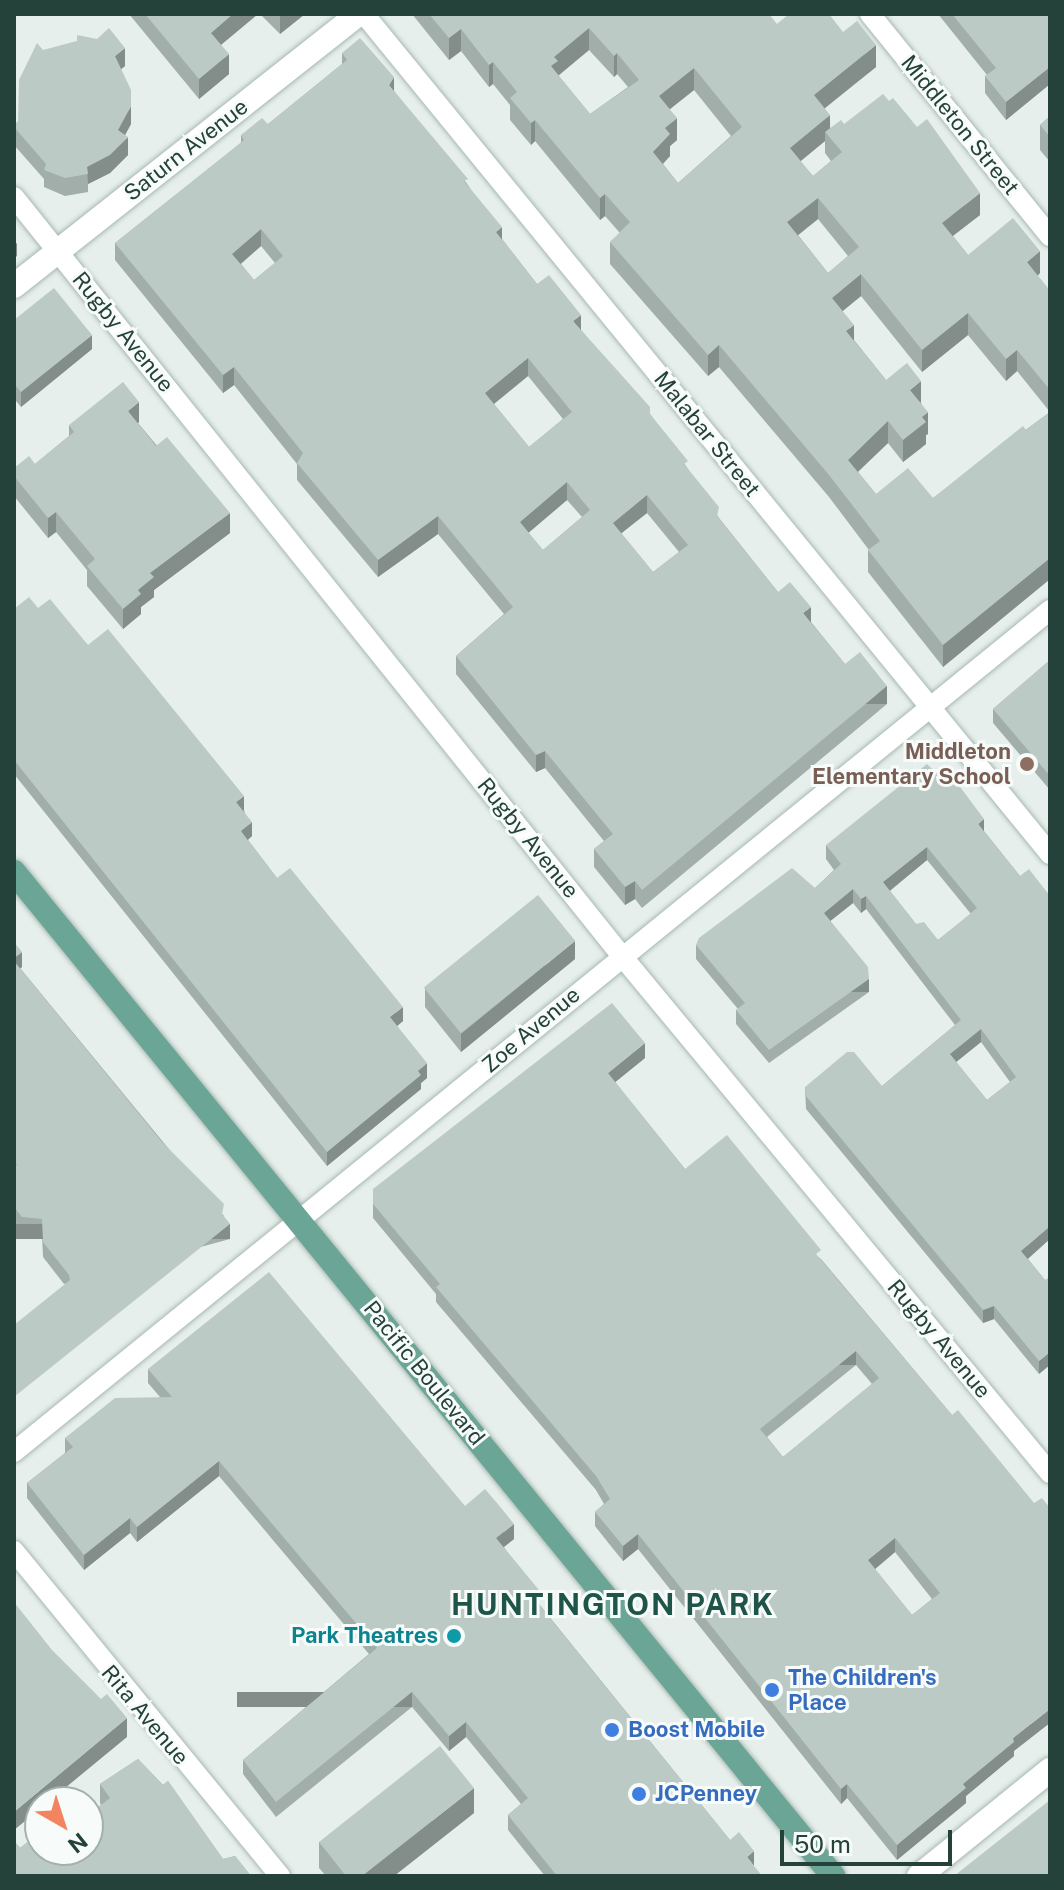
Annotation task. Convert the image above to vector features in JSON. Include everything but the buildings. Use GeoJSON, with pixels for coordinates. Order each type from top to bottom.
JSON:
{"type":"FeatureCollection","features":[{"type":"Feature","properties":{"kind":"main road","name":"Pacific Boulevard"},"geometry":{"type":"LineString","coordinates":[[14,872],[833,1876]]}},
{"type":"Feature","properties":{"kind":"street","name":"Saturn Avenue"},"geometry":{"type":"LineString","coordinates":[[14,286],[358,14]]}},
{"type":"Feature","properties":{"kind":"street","name":"Malabar Street"},"geometry":{"type":"LineString","coordinates":[[364,14],[1050,854]]}},
{"type":"Feature","properties":{"kind":"street","name":"Middleton Street"},"geometry":{"type":"LineString","coordinates":[[870,14],[1050,236]]}},
{"type":"Feature","properties":{"kind":"street","name":"Rugby Avenue"},"geometry":{"type":"LineString","coordinates":[[14,197],[621,955],[1050,1473]]}},
{"type":"Feature","properties":{"kind":"street","name":"Zoe Avenue"},"geometry":{"type":"LineString","coordinates":[[14,1452],[621,955],[1050,610]]}},
{"type":"Feature","properties":{"kind":"street","name":"Rita Avenue"},"geometry":{"type":"LineString","coordinates":[[14,1551],[280,1876]]}},
{"type":"Feature","properties":{"kind":"street"},"geometry":{"type":"LineString","coordinates":[[919,1876],[1050,1770]]}},
{"type":"Feature","properties":{"kind":"place","name":"Middleton Elementary School"},"geometry":{"type":"Point","coordinates":[1027,764]}},
{"type":"Feature","properties":{"kind":"place","name":"Park Theatres"},"geometry":{"type":"Point","coordinates":[454,1636]}},
{"type":"Feature","properties":{"kind":"place","name":"The Children's Place"},"geometry":{"type":"Point","coordinates":[772,1690]}},
{"type":"Feature","properties":{"kind":"place","name":"Boost Mobile"},"geometry":{"type":"Point","coordinates":[612,1730]}},
{"type":"Feature","properties":{"kind":"place","name":"JCPenney"},"geometry":{"type":"Point","coordinates":[639,1794]}},
{"type":"Feature","properties":{"kind":"district","name":"HUNTINGTON PARK"},"geometry":{"type":"Point","coordinates":[613,1604]}}]}
